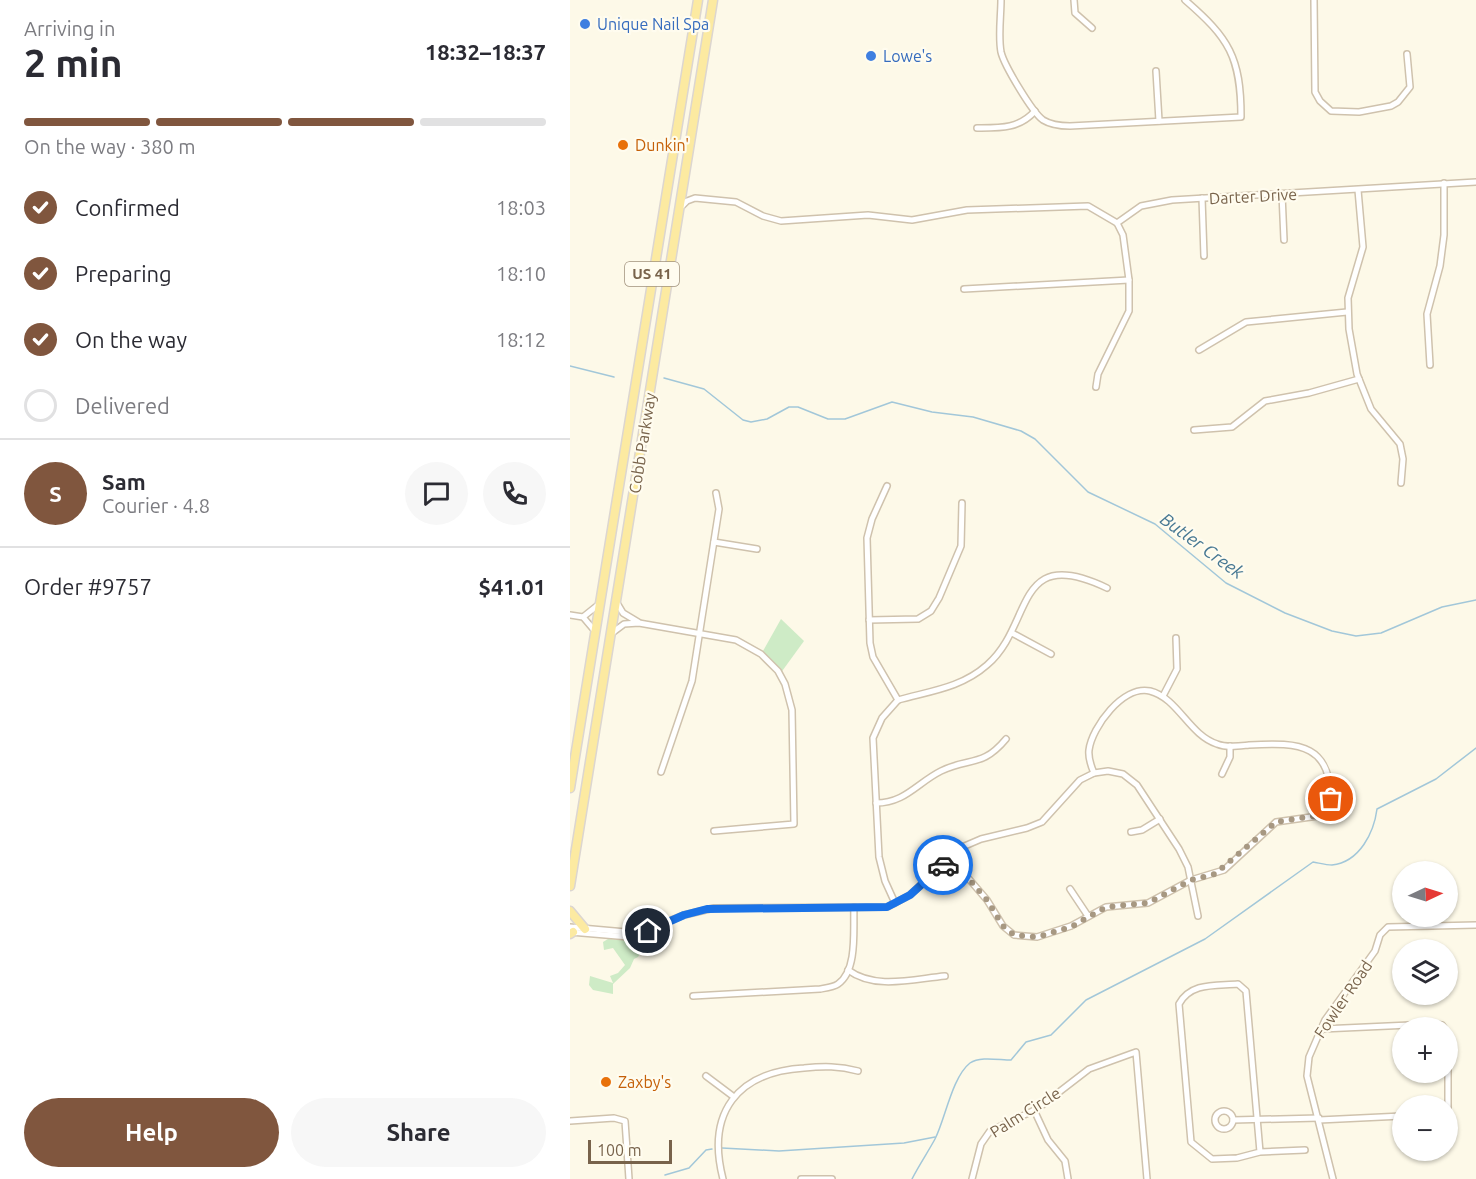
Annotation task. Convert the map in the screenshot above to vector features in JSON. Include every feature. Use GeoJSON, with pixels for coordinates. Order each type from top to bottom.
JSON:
{"type":"FeatureCollection","features":[{"type":"Feature","properties":{"kind":"main road","name":"Cobb Parkway"},"geometry":{"type":"LineString","coordinates":[[570,788],[698,0]]}},
{"type":"Feature","properties":{"kind":"main road","name":"Cobb Parkway"},"geometry":{"type":"LineString","coordinates":[[570,886],[713,0]]}},
{"type":"Feature","properties":{"kind":"main road"},"geometry":{"type":"LineString","coordinates":[[570,911],[585,929]]}},
{"type":"Feature","properties":{"kind":"street"},"geometry":{"type":"LineString","coordinates":[[1001,0],[1001,51],[1008,71],[1035,111],[1042,119],[1054,125],[1241,117],[1239,74],[1228,42],[1185,0]]}},
{"type":"Feature","properties":{"kind":"street"},"geometry":{"type":"LineString","coordinates":[[1074,0],[1075,13],[1092,28]]}},
{"type":"Feature","properties":{"kind":"street"},"geometry":{"type":"LineString","coordinates":[[1314,0],[1315,92],[1327,108],[1342,113],[1359,112],[1391,106],[1398,102],[1410,87],[1407,54]]}},
{"type":"Feature","properties":{"kind":"street"},"geometry":{"type":"LineString","coordinates":[[1156,71],[1159,121]]}},
{"type":"Feature","properties":{"kind":"street"},"geometry":{"type":"LineString","coordinates":[[977,128],[1014,126],[1035,111]]}},
{"type":"Feature","properties":{"kind":"street","name":"Darter Drive"},"geometry":{"type":"LineString","coordinates":[[1116,223],[1141,206],[1202,198],[1476,182]]}},
{"type":"Feature","properties":{"kind":"street"},"geometry":{"type":"LineString","coordinates":[[1430,366],[1427,315],[1440,266],[1444,235],[1444,183]]}},
{"type":"Feature","properties":{"kind":"street"},"geometry":{"type":"LineString","coordinates":[[1358,190],[1363,247],[1348,298],[1347,312],[1359,379],[1371,409],[1400,444],[1403,459],[1401,483]]}},
{"type":"Feature","properties":{"kind":"street"},"geometry":{"type":"LineString","coordinates":[[1282,194],[1284,240]]}},
{"type":"Feature","properties":{"kind":"street"},"geometry":{"type":"LineString","coordinates":[[1202,198],[1204,256]]}},
{"type":"Feature","properties":{"kind":"street"},"geometry":{"type":"LineString","coordinates":[[680,208],[693,199],[729,201],[743,204],[763,216],[781,221],[868,215],[912,220],[956,211],[1088,206],[1116,223],[1127,247],[1129,280],[1129,311],[1098,374],[1096,387]]}},
{"type":"Feature","properties":{"kind":"street"},"geometry":{"type":"LineString","coordinates":[[964,289],[1129,280]]}},
{"type":"Feature","properties":{"kind":"street"},"geometry":{"type":"LineString","coordinates":[[1199,350],[1246,322],[1347,312]]}},
{"type":"Feature","properties":{"kind":"street"},"geometry":{"type":"LineString","coordinates":[[1194,429],[1232,427],[1265,401],[1310,393],[1359,379]]}},
{"type":"Feature","properties":{"kind":"street"},"geometry":{"type":"LineString","coordinates":[[887,486],[872,519],[867,538],[869,620],[873,657],[898,700]]}},
{"type":"Feature","properties":{"kind":"street"},"geometry":{"type":"LineString","coordinates":[[661,772],[693,681],[719,509],[716,493]]}},
{"type":"Feature","properties":{"kind":"street"},"geometry":{"type":"LineString","coordinates":[[869,620],[918,618],[931,611],[939,598],[961,546],[962,503]]}},
{"type":"Feature","properties":{"kind":"street"},"geometry":{"type":"LineString","coordinates":[[714,542],[757,549]]}},
{"type":"Feature","properties":{"kind":"street"},"geometry":{"type":"LineString","coordinates":[[895,903],[885,881],[879,857],[873,738],[882,718],[898,700],[946,689],[975,674],[988,664],[1012,633],[1028,594],[1038,584],[1050,578],[1080,576],[1107,588]]}},
{"type":"Feature","properties":{"kind":"street"},"geometry":{"type":"LineString","coordinates":[[570,615],[583,617],[591,614],[600,601]]}},
{"type":"Feature","properties":{"kind":"street"},"geometry":{"type":"LineString","coordinates":[[616,602],[623,614],[639,623]]}},
{"type":"Feature","properties":{"kind":"street"},"geometry":{"type":"LineString","coordinates":[[583,617],[595,632]]}},
{"type":"Feature","properties":{"kind":"street"},"geometry":{"type":"LineString","coordinates":[[611,634],[624,624],[639,623],[736,640],[768,659],[785,684],[792,710],[794,824],[714,831]]}},
{"type":"Feature","properties":{"kind":"street"},"geometry":{"type":"LineString","coordinates":[[1012,633],[1051,654]]}},
{"type":"Feature","properties":{"kind":"street"},"geometry":{"type":"LineString","coordinates":[[1163,696],[1174,679],[1177,669],[1176,638]]}},
{"type":"Feature","properties":{"kind":"street"},"geometry":{"type":"LineString","coordinates":[[951,858],[987,900],[1003,926],[1014,935],[1037,937],[1071,927],[1106,907],[1148,903],[1191,880],[1224,870],[1276,822],[1325,815],[1330,810],[1328,774],[1320,758],[1307,748],[1288,744],[1230,746],[1208,740],[1163,696],[1139,691],[1129,693],[1116,702],[1089,749],[1094,773]]}},
{"type":"Feature","properties":{"kind":"street"},"geometry":{"type":"LineString","coordinates":[[876,803],[897,801],[941,771],[990,756],[1006,739]]}},
{"type":"Feature","properties":{"kind":"street"},"geometry":{"type":"LineString","coordinates":[[1222,774],[1230,757],[1230,746]]}},
{"type":"Feature","properties":{"kind":"street"},"geometry":{"type":"LineString","coordinates":[[571,931],[616,938],[641,933],[707,909],[887,907],[910,895],[960,848],[981,839],[1042,822],[1071,788],[1094,773],[1114,771],[1131,779],[1144,793],[1179,849],[1191,880],[1198,916]]}},
{"type":"Feature","properties":{"kind":"street"},"geometry":{"type":"LineString","coordinates":[[1131,832],[1142,830],[1160,819]]}},
{"type":"Feature","properties":{"kind":"street"},"geometry":{"type":"LineString","coordinates":[[1070,889],[1088,916]]}},
{"type":"Feature","properties":{"kind":"street"},"geometry":{"type":"LineString","coordinates":[[693,996],[820,989],[837,985],[846,975],[852,954],[854,907]]}},
{"type":"Feature","properties":{"kind":"street","name":"Fowler Road"},"geometry":{"type":"LineString","coordinates":[[1333,1179],[1307,1076],[1309,1057],[1325,1020],[1375,951],[1380,935],[1388,927],[1476,925]]}},
{"type":"Feature","properties":{"kind":"street"},"geometry":{"type":"LineString","coordinates":[[571,931],[585,929],[641,933]]}},
{"type":"Feature","properties":{"kind":"street"},"geometry":{"type":"LineString","coordinates":[[848,970],[858,977],[873,982],[945,976]]}},
{"type":"Feature","properties":{"kind":"street"},"geometry":{"type":"LineString","coordinates":[[1260,1152],[1246,991],[1238,984],[1191,989],[1179,1004],[1189,1138],[1212,1159],[1237,1158],[1260,1152],[1305,1150]]}},
{"type":"Feature","properties":{"kind":"street"},"geometry":{"type":"LineString","coordinates":[[1322,1029],[1392,1026]]}},
{"type":"Feature","properties":{"kind":"street","name":"Palm Circle"},"geometry":{"type":"LineString","coordinates":[[972,1179],[981,1144],[986,1136],[1034,1110],[1089,1069],[1136,1052],[1147,1179]]}},
{"type":"Feature","properties":{"kind":"street"},"geometry":{"type":"LineString","coordinates":[[723,1179],[717,1149],[723,1118],[734,1097],[762,1074],[784,1069],[838,1065],[858,1071]]}},
{"type":"Feature","properties":{"kind":"street"},"geometry":{"type":"LineString","coordinates":[[706,1076],[734,1097]]}},
{"type":"Feature","properties":{"kind":"street"},"geometry":{"type":"LineString","coordinates":[[1034,1110],[1048,1140],[1065,1161],[1068,1179]]}},
{"type":"Feature","properties":{"kind":"street"},"geometry":{"type":"LineString","coordinates":[[1233,1120],[1392,1116]]}},
{"type":"Feature","properties":{"kind":"street"},"geometry":{"type":"LineString","coordinates":[[570,1121],[614,1118],[625,1121],[629,1179]]}},
{"type":"Feature","properties":{"kind":"street"},"geometry":{"type":"LineString","coordinates":[[801,1179],[832,1179]]}},
{"type":"Feature","properties":{"kind":"green space"},"geometry":{"type":"Polygon","coordinates":[[[781,619],[804,641],[780,674],[763,651],[781,619]]]}},
{"type":"Feature","properties":{"kind":"green space"},"geometry":{"type":"Polygon","coordinates":[[[608,939],[639,941],[641,952],[634,959],[630,968],[613,984],[613,994],[593,990],[589,985],[590,976],[613,983],[610,976],[618,973],[625,965],[613,948],[604,950],[603,942],[608,939]]]}},
{"type":"Feature","properties":{"kind":"waterway","name":"Butler Creek"},"geometry":{"type":"LineString","coordinates":[[570,366],[614,377]]}},
{"type":"Feature","properties":{"kind":"waterway","name":"Butler Creek"},"geometry":{"type":"LineString","coordinates":[[664,378],[704,389],[743,420],[751,422],[767,419],[789,407],[798,407],[828,419],[845,419],[892,402],[932,412],[973,417],[1021,431],[1035,439],[1088,492],[1155,524],[1226,583],[1285,613],[1332,631],[1356,636],[1381,633],[1442,607],[1476,600]]}},
{"type":"Feature","properties":{"kind":"waterway"},"geometry":{"type":"LineString","coordinates":[[912,1179],[939,1131],[958,1078],[970,1063],[984,1059],[1011,1060],[1026,1042],[1051,1035],[1086,1000],[1205,939],[1313,862],[1332,865],[1342,863],[1358,852],[1364,844],[1373,827],[1377,809],[1436,779],[1476,748]]}},
{"type":"Feature","properties":{"kind":"waterway"},"geometry":{"type":"LineString","coordinates":[[722,1148],[779,1151],[904,1143],[935,1137]]}},
{"type":"Feature","properties":{"kind":"waterway"},"geometry":{"type":"LineString","coordinates":[[665,1175],[689,1168],[706,1150],[712,1149]]}},
{"type":"Feature","properties":{"kind":"way so far"},"geometry":{"type":"LineString","coordinates":[[943,865],[951,858],[987,900],[1003,926],[1014,935],[1037,937],[1071,927],[1106,907],[1148,903],[1191,880],[1224,870],[1276,822],[1327,814],[1330,810],[1331,799]]}},
{"type":"Feature","properties":{"kind":"place","name":"Unique Nail Spa"},"geometry":{"type":"Point","coordinates":[585,24]}},
{"type":"Feature","properties":{"kind":"place","name":"Lowe's"},"geometry":{"type":"Point","coordinates":[871,56]}},
{"type":"Feature","properties":{"kind":"place","name":"Dunkin'"},"geometry":{"type":"Point","coordinates":[623,145]}},
{"type":"Feature","properties":{"kind":"place","name":"Zaxby's"},"geometry":{"type":"Point","coordinates":[606,1082]}},
{"type":"Feature","properties":{"kind":"route"},"geometry":{"type":"LineString","coordinates":[[648,931],[684,915],[707,909],[887,907],[910,895],[943,865]]}}]}
